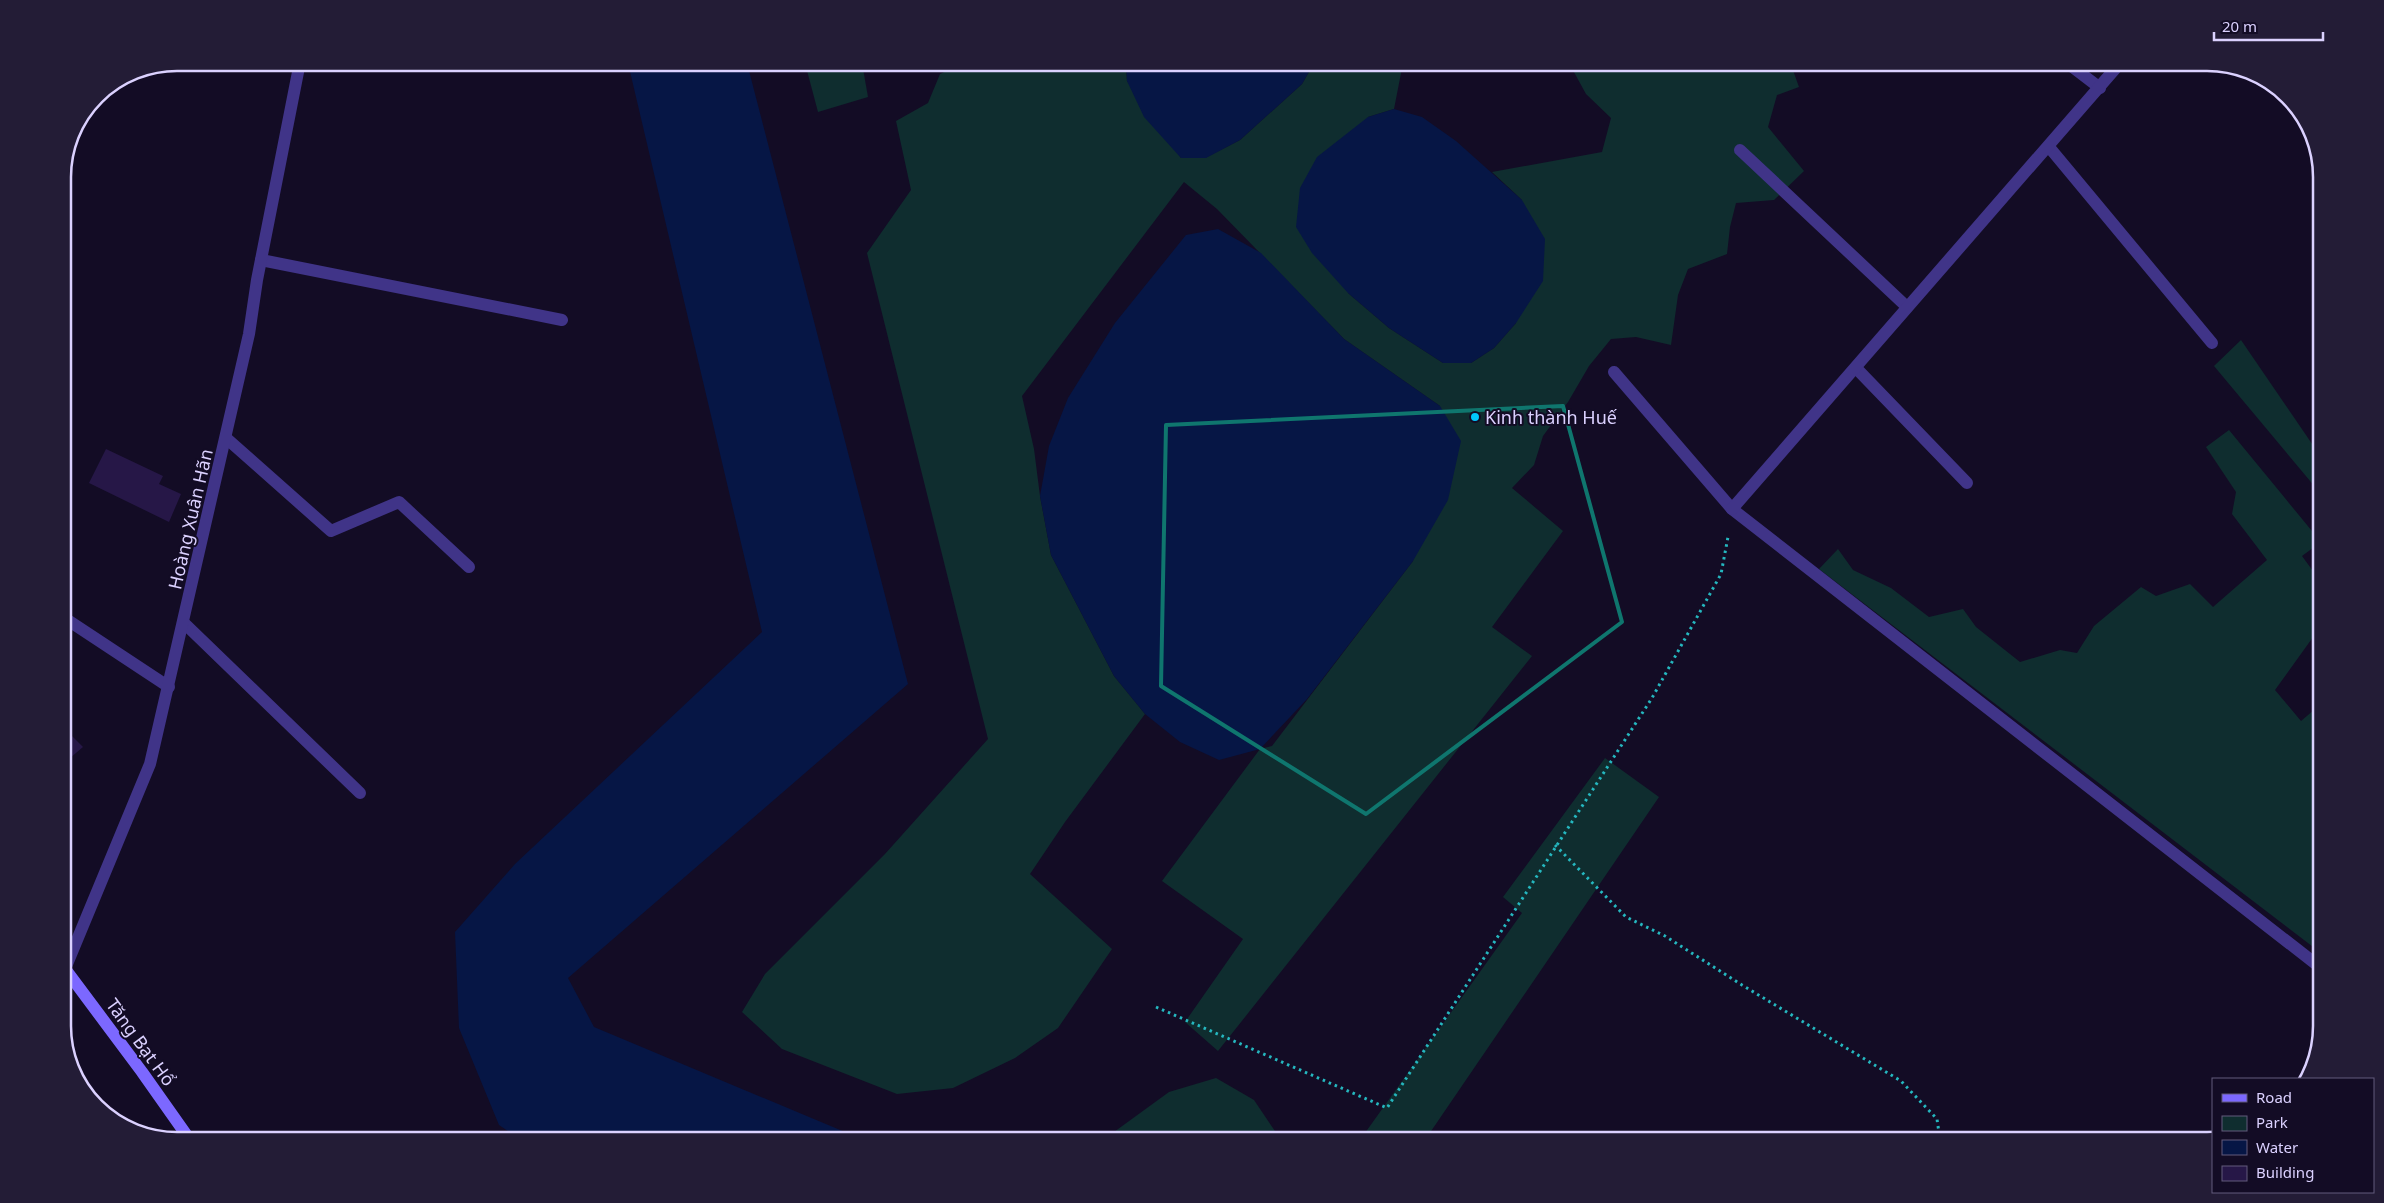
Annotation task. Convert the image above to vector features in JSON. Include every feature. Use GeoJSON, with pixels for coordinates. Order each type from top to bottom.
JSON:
{"type":"FeatureCollection","features":[{"type":"Feature","properties":{"kind":"main road","name":"Tăng Bạt Hổ"},"geometry":{"type":"LineString","coordinates":[[71,978],[184,1132]]}},
{"type":"Feature","properties":{"kind":"street","name":"Hoàng Xuân Hãn"},"geometry":{"type":"LineString","coordinates":[[71,952],[150,764],[249,334],[261,260],[298,71]]}},
{"type":"Feature","properties":{"kind":"street"},"geometry":{"type":"LineString","coordinates":[[2078,71],[2100,88]]}},
{"type":"Feature","properties":{"kind":"street"},"geometry":{"type":"LineString","coordinates":[[1732,509],[2049,147],[2113,71]]}},
{"type":"Feature","properties":{"kind":"street"},"geometry":{"type":"LineString","coordinates":[[2049,147],[2212,343]]}},
{"type":"Feature","properties":{"kind":"street"},"geometry":{"type":"LineString","coordinates":[[1740,150],[1908,307]]}},
{"type":"Feature","properties":{"kind":"street"},"geometry":{"type":"LineString","coordinates":[[261,260],[562,320]]}},
{"type":"Feature","properties":{"kind":"street"},"geometry":{"type":"LineString","coordinates":[[1856,368],[1967,483]]}},
{"type":"Feature","properties":{"kind":"street"},"geometry":{"type":"LineString","coordinates":[[1614,372],[1732,509],[2313,961]]}},
{"type":"Feature","properties":{"kind":"street"},"geometry":{"type":"LineString","coordinates":[[226,438],[331,532],[399,502],[469,567]]}},
{"type":"Feature","properties":{"kind":"street"},"geometry":{"type":"LineString","coordinates":[[71,622],[169,687]]}},
{"type":"Feature","properties":{"kind":"street"},"geometry":{"type":"LineString","coordinates":[[184,623],[360,793]]}},
{"type":"Feature","properties":{"kind":"path"},"geometry":{"type":"LineString","coordinates":[[1156,1007],[1387,1108],[1555,845],[1652,698],[1721,574],[1732,509]]}},
{"type":"Feature","properties":{"kind":"path"},"geometry":{"type":"LineString","coordinates":[[1555,845],[1626,917],[1665,936],[1901,1081],[1937,1119],[1939,1132]]}},
{"type":"Feature","properties":{"kind":"highlighted area"},"geometry":{"type":"Polygon","coordinates":[[[1563,406],[1622,622],[1366,814],[1161,686],[1166,425],[1563,406]]]}},
{"type":"Feature","properties":{"kind":"green space"},"geometry":{"type":"Polygon","coordinates":[[[807,71],[863,71],[868,97],[818,112],[807,71]]]}},
{"type":"Feature","properties":{"kind":"green space"},"geometry":{"type":"Polygon","coordinates":[[[946,71],[1126,71],[1127,81],[1181,158],[1205,158],[1240,140],[1302,84],[1309,71],[1401,71],[1394,109],[1368,117],[1348,293],[1389,328],[1443,363],[1471,363],[1494,348],[1516,323],[1522,200],[1492,172],[1602,152],[1611,118],[1586,94],[1573,71],[1793,71],[1799,87],[1777,95],[1768,127],[1804,171],[1774,200],[1736,203],[1730,227],[1727,254],[1688,269],[1678,295],[1671,345],[1636,337],[1611,339],[1589,366],[1568,402],[1543,436],[1534,465],[1512,488],[1563,531],[1492,627],[1532,656],[1218,1051],[1185,1022],[1243,939],[1162,881],[1260,749],[1272,746],[1413,561],[1440,406],[1344,339],[1217,209],[1184,182],[1022,396],[1034,449],[1040,496],[1051,555],[1114,676],[1145,714],[1065,822],[1030,874],[1112,949],[1058,1028],[1015,1058],[953,1088],[897,1094],[782,1049],[742,1012],[765,974],[885,854],[988,739],[867,253],[911,190],[896,121],[928,103],[940,74],[946,71]]]}},
{"type":"Feature","properties":{"kind":"green space"},"geometry":{"type":"Polygon","coordinates":[[[2241,340],[2313,445],[2313,484],[2214,366],[2241,340]]]}},
{"type":"Feature","properties":{"kind":"green space"},"geometry":{"type":"Polygon","coordinates":[[[2229,430],[2313,532],[2313,548],[2302,556],[2313,571],[2313,637],[2275,690],[2301,721],[2313,711],[2313,947],[1819,569],[1838,549],[1853,570],[1891,588],[1929,617],[1963,609],[1976,627],[2020,662],[2060,650],[2077,653],[2094,626],[2141,587],[2156,596],[2190,584],[2213,607],[2267,560],[2232,514],[2236,492],[2206,447],[2229,430]]]}},
{"type":"Feature","properties":{"kind":"green space"},"geometry":{"type":"Polygon","coordinates":[[[1605,758],[1659,797],[1430,1132],[1366,1132],[1522,913],[1503,897],[1605,758]]]}},
{"type":"Feature","properties":{"kind":"green space"},"geometry":{"type":"Polygon","coordinates":[[[1216,1078],[1254,1100],[1276,1132],[1114,1132],[1169,1092],[1216,1078]]]}},
{"type":"Feature","properties":{"kind":"water"},"geometry":{"type":"Polygon","coordinates":[[[630,71],[749,71],[908,684],[568,978],[594,1027],[845,1132],[509,1132],[499,1125],[459,1028],[455,932],[515,864],[762,632],[630,71]]]}},
{"type":"Feature","properties":{"kind":"water"},"geometry":{"type":"Polygon","coordinates":[[[1126,71],[1309,71],[1302,84],[1240,140],[1206,158],[1181,158],[1144,117],[1127,81],[1126,71]]]}},
{"type":"Feature","properties":{"kind":"water"},"geometry":{"type":"Polygon","coordinates":[[[1394,109],[1422,117],[1456,141],[1522,200],[1545,239],[1543,281],[1516,323],[1494,348],[1471,363],[1443,363],[1389,328],[1348,293],[1312,253],[1296,227],[1300,188],[1317,157],[1368,117],[1394,109]]]}},
{"type":"Feature","properties":{"kind":"water"},"geometry":{"type":"Polygon","coordinates":[[[1218,229],[1261,253],[1344,339],[1440,406],[1461,441],[1448,500],[1413,561],[1307,699],[1260,749],[1219,760],[1180,742],[1145,714],[1114,676],[1051,555],[1040,496],[1049,446],[1068,398],[1115,323],[1186,235],[1218,229]]]}},
{"type":"Feature","properties":{"kind":"building"},"geometry":{"type":"Polygon","coordinates":[[[106,449],[163,476],[159,484],[181,494],[169,522],[89,483],[106,449]]]}},
{"type":"Feature","properties":{"kind":"building"},"geometry":{"type":"Polygon","coordinates":[[[71,735],[83,747],[71,757],[71,735]]]}},
{"type":"Feature","properties":{"kind":"place","name":"Kinh thành Huế"},"geometry":{"type":"Point","coordinates":[1475,417]}}]}
